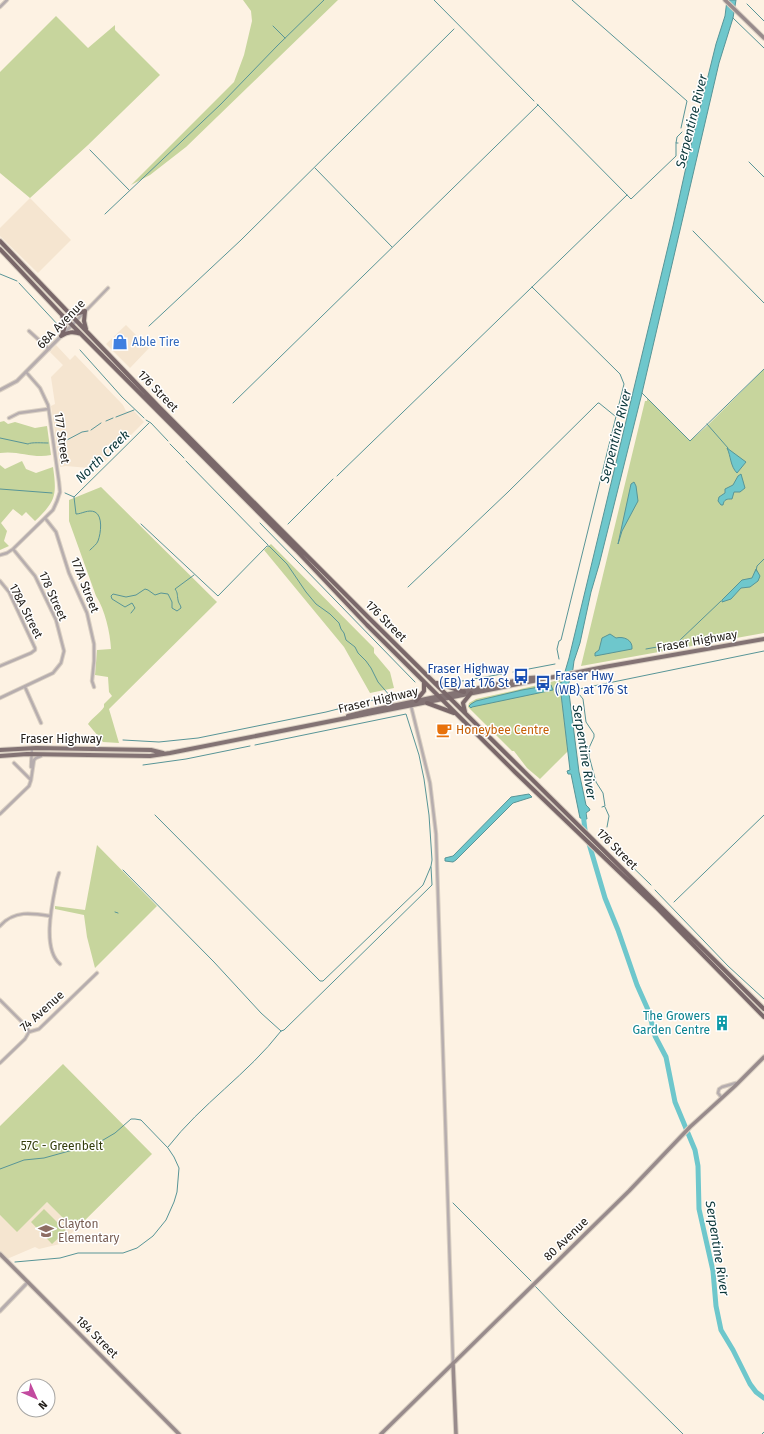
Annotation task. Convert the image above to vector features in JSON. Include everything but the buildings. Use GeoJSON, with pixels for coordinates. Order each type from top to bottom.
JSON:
{"type":"FeatureCollection","features":[{"type":"Feature","properties":{"kind":"highway","name":"176 Street"},"geometry":{"type":"LineString","coordinates":[[0,241],[158,406],[764,1009]]}},
{"type":"Feature","properties":{"kind":"highway","name":"176 Street"},"geometry":{"type":"LineString","coordinates":[[0,249],[62,315],[291,545],[367,625],[457,715],[657,908],[764,1017]]}},
{"type":"Feature","properties":{"kind":"highway"},"geometry":{"type":"LineString","coordinates":[[66,311],[76,314],[85,311],[84,321],[87,332]]}},
{"type":"Feature","properties":{"kind":"highway"},"geometry":{"type":"LineString","coordinates":[[61,336],[65,326],[62,315]]}},
{"type":"Feature","properties":{"kind":"highway"},"geometry":{"type":"LineString","coordinates":[[61,336],[72,332],[83,335]]}},
{"type":"Feature","properties":{"kind":"highway"},"geometry":{"type":"LineString","coordinates":[[416,701],[424,691],[424,682]]}},
{"type":"Feature","properties":{"kind":"highway"},"geometry":{"type":"LineString","coordinates":[[434,682],[464,692]]}},
{"type":"Feature","properties":{"kind":"highway"},"geometry":{"type":"LineString","coordinates":[[465,712],[463,704],[471,694]]}},
{"type":"Feature","properties":{"kind":"highway"},"geometry":{"type":"LineString","coordinates":[[427,703],[457,715]]}},
{"type":"Feature","properties":{"kind":"main road"},"geometry":{"type":"LineString","coordinates":[[725,0],[764,38]]}},
{"type":"Feature","properties":{"kind":"main road","name":"Fraser Highway"},"geometry":{"type":"LineString","coordinates":[[318,725],[368,711],[416,701],[471,694],[764,639]]}},
{"type":"Feature","properties":{"kind":"main road","name":"Fraser Highway"},"geometry":{"type":"LineString","coordinates":[[449,697],[464,692],[530,678],[562,676]]}},
{"type":"Feature","properties":{"kind":"main road"},"geometry":{"type":"LineString","coordinates":[[365,716],[383,710],[441,698]]}},
{"type":"Feature","properties":{"kind":"main road","name":"Fraser Highway"},"geometry":{"type":"LineString","coordinates":[[0,756],[44,754],[150,756],[365,716],[427,703],[441,698]]}},
{"type":"Feature","properties":{"kind":"main road","name":"Fraser Highway"},"geometry":{"type":"LineString","coordinates":[[0,750],[32,748],[151,750],[170,753]]}},
{"type":"Feature","properties":{"kind":"main road","name":"80 Avenue"},"geometry":{"type":"LineString","coordinates":[[381,1434],[629,1191],[690,1127],[739,1083],[764,1057]]}},
{"type":"Feature","properties":{"kind":"main road","name":"184 Street"},"geometry":{"type":"LineString","coordinates":[[0,1254],[179,1434]]}},
{"type":"Feature","properties":{"kind":"main road"},"geometry":{"type":"LineString","coordinates":[[453,1363],[456,1434]]}},
{"type":"Feature","properties":{"kind":"street"},"geometry":{"type":"LineString","coordinates":[[0,7],[8,0]]}},
{"type":"Feature","properties":{"kind":"street","name":"68A Avenue"},"geometry":{"type":"LineString","coordinates":[[0,390],[13,384],[26,372],[108,288]]}},
{"type":"Feature","properties":{"kind":"street"},"geometry":{"type":"LineString","coordinates":[[29,331],[49,349]]}},
{"type":"Feature","properties":{"kind":"street","name":"177 Street"},"geometry":{"type":"LineString","coordinates":[[26,372],[43,392],[48,409],[60,489],[57,502],[51,513],[45,518]]}},
{"type":"Feature","properties":{"kind":"street"},"geometry":{"type":"LineString","coordinates":[[9,418],[21,413],[48,409]]}},
{"type":"Feature","properties":{"kind":"street"},"geometry":{"type":"LineString","coordinates":[[0,555],[13,549],[45,518]]}},
{"type":"Feature","properties":{"kind":"street","name":"177A Street"},"geometry":{"type":"LineString","coordinates":[[45,518],[56,532],[69,574],[88,616],[94,644],[92,681],[94,687]]}},
{"type":"Feature","properties":{"kind":"street","name":"178 Street"},"geometry":{"type":"LineString","coordinates":[[13,549],[32,572],[38,582],[56,623],[63,646],[63,657],[59,667],[53,673],[24,687]]}},
{"type":"Feature","properties":{"kind":"street","name":"178A Street"},"geometry":{"type":"LineString","coordinates":[[0,666],[35,650],[9,592],[1,583]]}},
{"type":"Feature","properties":{"kind":"street"},"geometry":{"type":"LineString","coordinates":[[0,698],[24,687],[41,724]]}},
{"type":"Feature","properties":{"kind":"street"},"geometry":{"type":"LineString","coordinates":[[411,706],[432,793],[436,834],[453,1363]]}},
{"type":"Feature","properties":{"kind":"street"},"geometry":{"type":"LineString","coordinates":[[0,814],[27,788],[31,780],[32,748]]}},
{"type":"Feature","properties":{"kind":"street"},"geometry":{"type":"LineString","coordinates":[[32,770],[35,759],[44,754]]}},
{"type":"Feature","properties":{"kind":"street"},"geometry":{"type":"LineString","coordinates":[[14,763],[31,780]]}},
{"type":"Feature","properties":{"kind":"street"},"geometry":{"type":"LineString","coordinates":[[59,873],[50,916],[50,933],[51,944],[56,959],[60,964]]}},
{"type":"Feature","properties":{"kind":"street"},"geometry":{"type":"LineString","coordinates":[[0,926],[9,918],[18,914],[27,913],[50,916]]}},
{"type":"Feature","properties":{"kind":"street","name":"74 Avenue"},"geometry":{"type":"LineString","coordinates":[[0,1063],[25,1039],[29,1032],[39,1029],[97,973]]}},
{"type":"Feature","properties":{"kind":"street"},"geometry":{"type":"LineString","coordinates":[[0,1000],[27,1027],[29,1032]]}},
{"type":"Feature","properties":{"kind":"street"},"geometry":{"type":"LineString","coordinates":[[722,1098],[718,1094],[719,1089],[739,1083]]}},
{"type":"Feature","properties":{"kind":"street"},"geometry":{"type":"LineString","coordinates":[[0,1311],[28,1282]]}},
{"type":"Feature","properties":{"kind":"shaded area"},"geometry":{"type":"Polygon","coordinates":[[[30,198],[71,240],[38,273],[0,236],[0,228],[30,198]]]}},
{"type":"Feature","properties":{"kind":"shaded area"},"geometry":{"type":"Polygon","coordinates":[[[126,325],[149,348],[130,368],[106,344],[126,325]]]}},
{"type":"Feature","properties":{"kind":"shaded area"},"geometry":{"type":"Polygon","coordinates":[[[56,345],[70,360],[75,355],[123,405],[126,411],[134,411],[144,422],[100,466],[98,464],[89,468],[66,466],[60,467],[51,406],[55,404],[51,377],[63,365],[50,352],[56,345]]]}},
{"type":"Feature","properties":{"kind":"shaded area","name":"Clayton Elementary"},"geometry":{"type":"Polygon","coordinates":[[[47,1202],[75,1230],[60,1244],[39,1249],[35,1247],[7,1259],[0,1252],[0,1215],[17,1231],[47,1202]]]}},
{"type":"Feature","properties":{"kind":"green space"},"geometry":{"type":"Polygon","coordinates":[[[243,0],[338,0],[186,147],[150,175],[131,185],[234,82],[244,55],[252,21],[251,11],[243,0]]]}},
{"type":"Feature","properties":{"kind":"green space"},"geometry":{"type":"Polygon","coordinates":[[[56,16],[88,48],[115,25],[115,30],[160,75],[88,145],[30,198],[0,173],[0,72],[56,16]]]}},
{"type":"Feature","properties":{"kind":"green space"},"geometry":{"type":"Polygon","coordinates":[[[764,369],[764,633],[581,666],[645,401],[647,401],[647,398],[690,441],[764,369]]]}},
{"type":"Feature","properties":{"kind":"green space"},"geometry":{"type":"Polygon","coordinates":[[[4,421],[8,424],[15,422],[35,428],[47,426],[51,455],[38,456],[7,452],[0,453],[0,422],[4,421]]]}},
{"type":"Feature","properties":{"kind":"green space"},"geometry":{"type":"Polygon","coordinates":[[[22,461],[26,469],[36,473],[53,467],[55,491],[51,503],[35,521],[26,512],[22,516],[13,509],[1,523],[7,531],[4,541],[9,546],[0,550],[0,465],[5,469],[22,461]]]}},
{"type":"Feature","properties":{"kind":"green space"},"geometry":{"type":"Polygon","coordinates":[[[101,487],[217,602],[109,709],[119,743],[103,742],[88,724],[112,696],[109,692],[108,677],[95,675],[97,650],[111,649],[104,614],[69,521],[69,500],[101,487]]]}},
{"type":"Feature","properties":{"kind":"green space"},"geometry":{"type":"Polygon","coordinates":[[[271,544],[374,648],[374,653],[390,672],[394,688],[370,693],[344,647],[264,550],[271,544]]]}},
{"type":"Feature","properties":{"kind":"green space"},"geometry":{"type":"Polygon","coordinates":[[[563,679],[562,683],[558,684],[561,693],[568,751],[540,779],[527,768],[514,751],[512,751],[468,707],[469,703],[476,699],[563,679]]]}},
{"type":"Feature","properties":{"kind":"green space"},"geometry":{"type":"Polygon","coordinates":[[[97,845],[157,906],[95,968],[87,937],[84,915],[55,909],[55,906],[85,910],[97,845]]]}},
{"type":"Feature","properties":{"kind":"green space","name":"57C - Greenbelt"},"geometry":{"type":"Polygon","coordinates":[[[63,1064],[152,1154],[75,1230],[47,1202],[17,1232],[0,1215],[0,1126],[63,1064]]]}},
{"type":"Feature","properties":{"kind":"green space"},"geometry":{"type":"Polygon","coordinates":[[[44,1209],[66,1231],[52,1244],[31,1222],[44,1209]]]}},
{"type":"Feature","properties":{"kind":"water"},"geometry":{"type":"Polygon","coordinates":[[[727,0],[736,0],[733,18],[719,63],[642,393],[591,592],[580,643],[574,661],[572,676],[568,685],[579,772],[586,805],[590,810],[586,813],[587,819],[580,818],[571,774],[568,774],[567,771],[570,770],[561,694],[559,693],[558,684],[562,682],[569,658],[673,226],[690,149],[716,44],[725,16],[727,0]]]}},
{"type":"Feature","properties":{"kind":"water"},"geometry":{"type":"Polygon","coordinates":[[[727,448],[746,462],[737,473],[733,467],[727,448]]]}},
{"type":"Feature","properties":{"kind":"water"},"geometry":{"type":"Polygon","coordinates":[[[741,474],[745,488],[740,492],[734,492],[732,499],[726,500],[723,505],[721,505],[718,501],[719,497],[725,493],[725,489],[733,485],[738,476],[741,474]]]}},
{"type":"Feature","properties":{"kind":"water"},"geometry":{"type":"Polygon","coordinates":[[[634,482],[638,501],[622,531],[618,544],[631,484],[634,482]]]}},
{"type":"Feature","properties":{"kind":"water"},"geometry":{"type":"Polygon","coordinates":[[[756,569],[760,576],[758,581],[750,587],[741,588],[731,599],[722,602],[722,600],[742,580],[752,578],[756,569]]]}},
{"type":"Feature","properties":{"kind":"water"},"geometry":{"type":"Polygon","coordinates":[[[610,634],[616,638],[627,639],[631,643],[632,649],[595,656],[595,653],[599,650],[602,638],[610,634]]]}},
{"type":"Feature","properties":{"kind":"water"},"geometry":{"type":"Polygon","coordinates":[[[551,685],[553,690],[471,708],[469,706],[476,701],[551,685]]]}},
{"type":"Feature","properties":{"kind":"water"},"geometry":{"type":"Polygon","coordinates":[[[529,794],[532,797],[513,803],[456,860],[453,862],[445,861],[445,858],[453,856],[511,797],[529,794]]]}},
{"type":"Feature","properties":{"kind":"waterway"},"geometry":{"type":"LineString","coordinates":[[105,214],[221,104],[324,0]]}},
{"type":"Feature","properties":{"kind":"waterway"},"geometry":{"type":"LineString","coordinates":[[434,0],[534,101]]}},
{"type":"Feature","properties":{"kind":"waterway"},"geometry":{"type":"LineString","coordinates":[[572,0],[687,101],[681,128]]}},
{"type":"Feature","properties":{"kind":"waterway"},"geometry":{"type":"LineString","coordinates":[[747,4],[764,21]]}},
{"type":"Feature","properties":{"kind":"waterway"},"geometry":{"type":"LineString","coordinates":[[733,18],[764,48]]}},
{"type":"Feature","properties":{"kind":"waterway"},"geometry":{"type":"LineString","coordinates":[[273,26],[285,38]]}},
{"type":"Feature","properties":{"kind":"waterway"},"geometry":{"type":"LineString","coordinates":[[149,326],[241,240],[454,29]]}},
{"type":"Feature","properties":{"kind":"waterway"},"geometry":{"type":"LineString","coordinates":[[537,104],[631,199],[676,156],[676,143]]}},
{"type":"Feature","properties":{"kind":"waterway"},"geometry":{"type":"LineString","coordinates":[[233,403],[538,105]]}},
{"type":"Feature","properties":{"kind":"waterway"},"geometry":{"type":"LineString","coordinates":[[678,143],[676,143],[677,137],[682,132]]}},
{"type":"Feature","properties":{"kind":"waterway"},"geometry":{"type":"LineString","coordinates":[[90,150],[129,190]]}},
{"type":"Feature","properties":{"kind":"waterway"},"geometry":{"type":"LineString","coordinates":[[749,162],[764,177]]}},
{"type":"Feature","properties":{"kind":"waterway"},"geometry":{"type":"LineString","coordinates":[[315,168],[392,247]]}},
{"type":"Feature","properties":{"kind":"waterway"},"geometry":{"type":"LineString","coordinates":[[337,476],[627,195]]}},
{"type":"Feature","properties":{"kind":"waterway"},"geometry":{"type":"LineString","coordinates":[[693,231],[764,303]]}},
{"type":"Feature","properties":{"kind":"waterway"},"geometry":{"type":"LineString","coordinates":[[0,274],[17,281]]}},
{"type":"Feature","properties":{"kind":"waterway"},"geometry":{"type":"LineString","coordinates":[[19,283],[59,326]]}},
{"type":"Feature","properties":{"kind":"waterway"},"geometry":{"type":"LineString","coordinates":[[532,287],[620,374],[624,384],[561,640],[559,641],[557,649],[559,659]]}},
{"type":"Feature","properties":{"kind":"waterway"},"geometry":{"type":"LineString","coordinates":[[80,350],[122,397],[144,418]]}},
{"type":"Feature","properties":{"kind":"waterway"},"geometry":{"type":"LineString","coordinates":[[642,393],[690,441],[764,369]]}},
{"type":"Feature","properties":{"kind":"waterway"},"geometry":{"type":"LineString","coordinates":[[408,587],[508,492],[598,403],[615,416]]}},
{"type":"Feature","properties":{"kind":"waterway"},"geometry":{"type":"LineString","coordinates":[[116,417],[134,410]]}},
{"type":"Feature","properties":{"kind":"waterway"},"geometry":{"type":"LineString","coordinates":[[106,421],[113,418]]}},
{"type":"Feature","properties":{"kind":"waterway"},"geometry":{"type":"LineString","coordinates":[[146,420],[151,423],[168,441]]}},
{"type":"Feature","properties":{"kind":"waterway"},"geometry":{"type":"LineString","coordinates":[[91,430],[101,423]]}},
{"type":"Feature","properties":{"kind":"waterway","name":"North Creek"},"geometry":{"type":"LineString","coordinates":[[65,493],[74,497],[149,423]]}},
{"type":"Feature","properties":{"kind":"waterway"},"geometry":{"type":"LineString","coordinates":[[707,424],[728,448]]}},
{"type":"Feature","properties":{"kind":"waterway"},"geometry":{"type":"LineString","coordinates":[[59,442],[88,431]]}},
{"type":"Feature","properties":{"kind":"waterway"},"geometry":{"type":"LineString","coordinates":[[0,438],[28,444],[48,443]]}},
{"type":"Feature","properties":{"kind":"waterway"},"geometry":{"type":"LineString","coordinates":[[170,444],[184,458]]}},
{"type":"Feature","properties":{"kind":"waterway"},"geometry":{"type":"LineString","coordinates":[[186,461],[268,545]]}},
{"type":"Feature","properties":{"kind":"waterway"},"geometry":{"type":"LineString","coordinates":[[288,524],[333,479]]}},
{"type":"Feature","properties":{"kind":"waterway","name":"North Creek"},"geometry":{"type":"LineString","coordinates":[[0,489],[52,493]]}},
{"type":"Feature","properties":{"kind":"waterway"},"geometry":{"type":"LineString","coordinates":[[74,497],[76,514],[92,511],[98,514],[99,517],[101,525],[99,538],[97,543],[90,550]]}},
{"type":"Feature","properties":{"kind":"waterway"},"geometry":{"type":"LineString","coordinates":[[260,523],[415,682]]}},
{"type":"Feature","properties":{"kind":"waterway"},"geometry":{"type":"LineString","coordinates":[[141,524],[218,596],[267,546],[269,546],[287,564],[316,604],[330,614],[339,623],[346,640],[355,647],[358,653],[371,668],[378,682],[390,696]]}},
{"type":"Feature","properties":{"kind":"waterway"},"geometry":{"type":"LineString","coordinates":[[756,571],[757,566],[764,559]]}},
{"type":"Feature","properties":{"kind":"waterway"},"geometry":{"type":"LineString","coordinates":[[131,613],[135,608],[132,603],[125,607],[112,599],[111,596],[113,594],[126,597],[136,595],[145,589],[155,595],[161,593],[168,594],[172,602],[172,608],[177,611],[181,608],[181,606],[175,589],[194,575]]}},
{"type":"Feature","properties":{"kind":"waterway"},"geometry":{"type":"LineString","coordinates":[[679,641],[721,601]]}},
{"type":"Feature","properties":{"kind":"waterway"},"geometry":{"type":"LineString","coordinates":[[646,649],[674,644]]}},
{"type":"Feature","properties":{"kind":"waterway"},"geometry":{"type":"LineString","coordinates":[[602,807],[605,806],[603,793],[596,782],[589,756],[589,748],[594,734],[586,722],[583,699],[579,694],[579,689],[764,651]]}},
{"type":"Feature","properties":{"kind":"waterway"},"geometry":{"type":"LineString","coordinates":[[513,672],[555,664]]}},
{"type":"Feature","properties":{"kind":"waterway"},"geometry":{"type":"LineString","coordinates":[[462,681],[502,674]]}},
{"type":"Feature","properties":{"kind":"waterway"},"geometry":{"type":"LineString","coordinates":[[123,740],[159,742],[198,738],[326,712],[389,696]]}},
{"type":"Feature","properties":{"kind":"waterway"},"geometry":{"type":"LineString","coordinates":[[155,815],[320,981],[323,981],[423,885],[432,860],[429,815],[419,755],[406,714],[255,745]]}},
{"type":"Feature","properties":{"kind":"waterway"},"geometry":{"type":"LineString","coordinates":[[143,765],[186,759],[250,746]]}},
{"type":"Feature","properties":{"kind":"waterway"},"geometry":{"type":"LineString","coordinates":[[605,807],[609,816],[607,827]]}},
{"type":"Feature","properties":{"kind":"waterway","name":"Serpentine River"},"geometry":{"type":"LineString","coordinates":[[583,813],[585,830],[605,898],[637,985],[649,1012],[655,1036],[666,1057],[675,1102],[695,1150],[698,1166],[699,1209],[713,1271],[716,1306],[721,1330],[750,1384],[756,1392],[764,1398]]}},
{"type":"Feature","properties":{"kind":"waterway"},"geometry":{"type":"LineString","coordinates":[[674,902],[764,815]]}},
{"type":"Feature","properties":{"kind":"waterway"},"geometry":{"type":"LineString","coordinates":[[605,833],[604,838],[609,843]]}},
{"type":"Feature","properties":{"kind":"waterway"},"geometry":{"type":"LineString","coordinates":[[612,847],[651,885]]}},
{"type":"Feature","properties":{"kind":"waterway"},"geometry":{"type":"LineString","coordinates":[[168,1147],[181,1131],[254,1061],[281,1031],[284,1030],[432,885],[431,867]]}},
{"type":"Feature","properties":{"kind":"waterway"},"geometry":{"type":"LineString","coordinates":[[123,870],[214,962],[261,1013],[281,1031]]}},
{"type":"Feature","properties":{"kind":"waterway"},"geometry":{"type":"LineString","coordinates":[[655,890],[728,966],[764,999]]}},
{"type":"Feature","properties":{"kind":"waterway"},"geometry":{"type":"LineString","coordinates":[[0,1169],[24,1160],[44,1158],[98,1143],[115,1133],[131,1119],[141,1120],[168,1148],[179,1168],[177,1192],[166,1220],[153,1236],[137,1248],[123,1253],[78,1253],[60,1258],[15,1262]]}},
{"type":"Feature","properties":{"kind":"waterway"},"geometry":{"type":"LineString","coordinates":[[453,1203],[531,1281]]}},
{"type":"Feature","properties":{"kind":"waterway"},"geometry":{"type":"LineString","coordinates":[[535,1286],[683,1434]]}},
{"type":"Feature","properties":{"kind":"place","name":"Able Tire"},"geometry":{"type":"Point","coordinates":[120,342]}},
{"type":"Feature","properties":{"kind":"place","name":"Fraser Highway (EB) at 176 St"},"geometry":{"type":"Point","coordinates":[521,676]}},
{"type":"Feature","properties":{"kind":"place","name":"Fraser Hwy (WB) at 176 St"},"geometry":{"type":"Point","coordinates":[543,683]}},
{"type":"Feature","properties":{"kind":"place","name":"Honeybee Centre"},"geometry":{"type":"Point","coordinates":[444,730]}},
{"type":"Feature","properties":{"kind":"place","name":"The Growers Garden Centre"},"geometry":{"type":"Point","coordinates":[722,1023]}},
{"type":"Feature","properties":{"kind":"place","name":"Clayton Elementary"},"geometry":{"type":"Point","coordinates":[46,1231]}}]}
